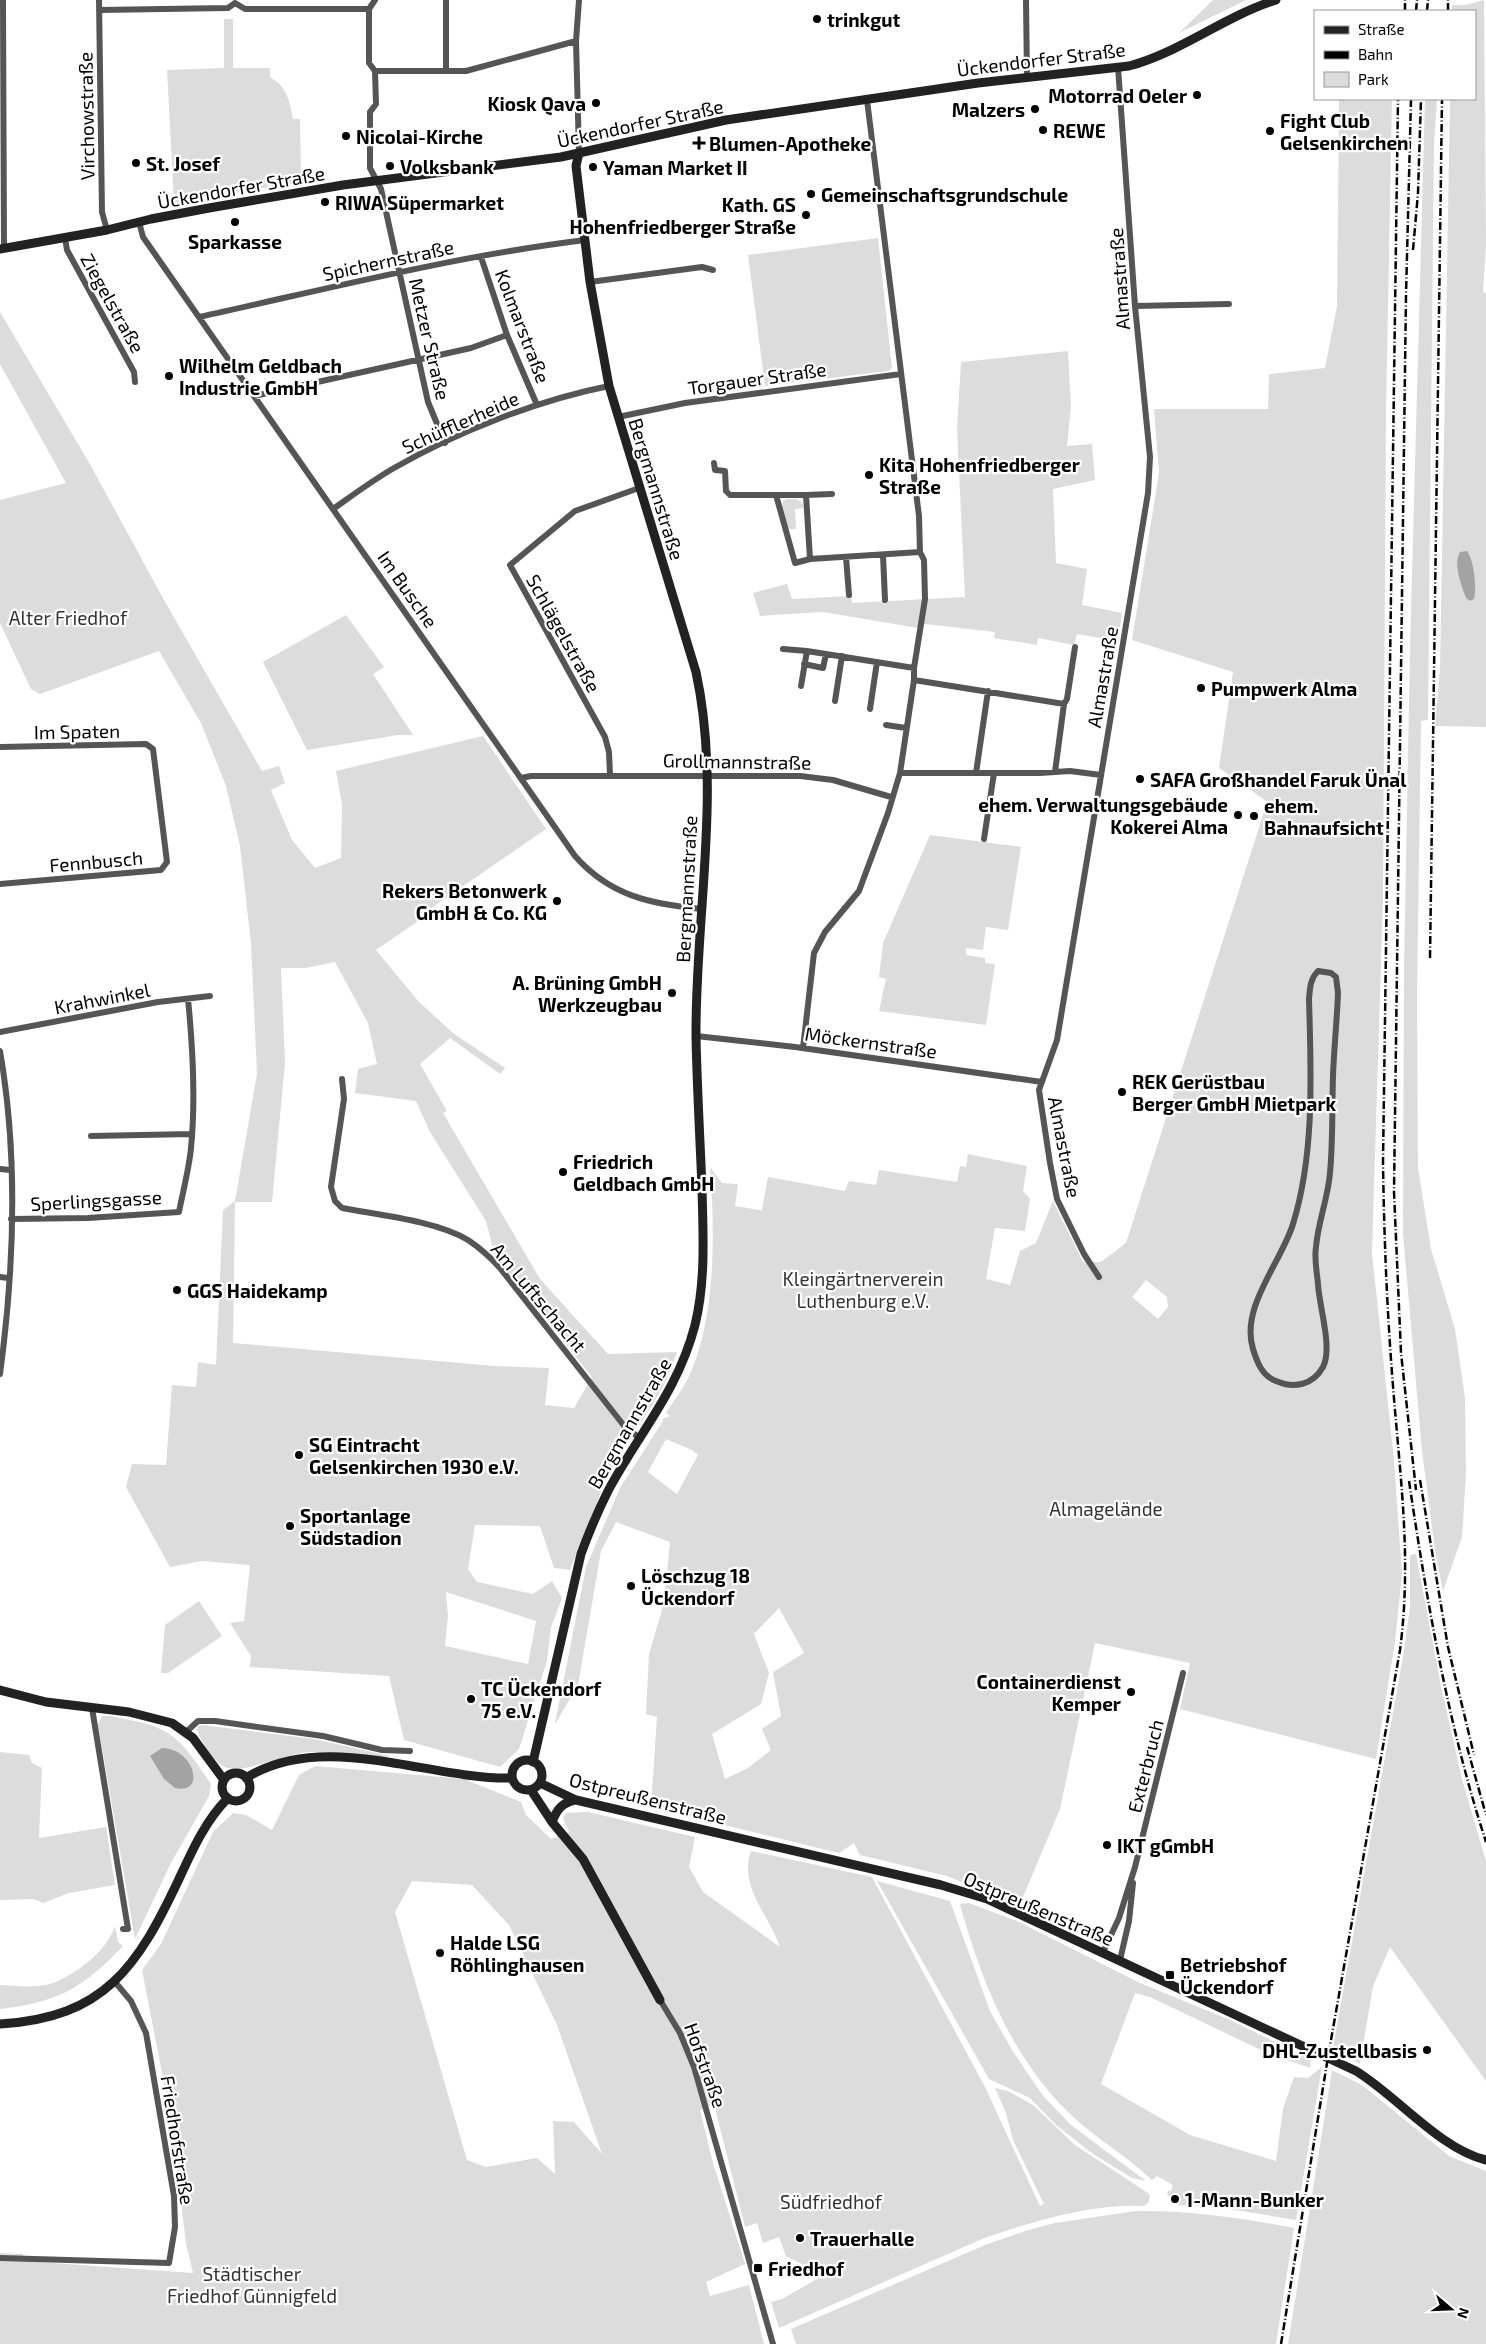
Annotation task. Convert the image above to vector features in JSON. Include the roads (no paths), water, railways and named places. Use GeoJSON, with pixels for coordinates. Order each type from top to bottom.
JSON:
{"type":"FeatureCollection","features":[{"type":"Feature","properties":{"kind":"street"},"geometry":{"type":"LineString","coordinates":[[2,249],[3,0]]}},
{"type":"Feature","properties":{"kind":"street","name":"Virchowstraße"},"geometry":{"type":"LineString","coordinates":[[99,0],[102,212],[107,230]]}},
{"type":"Feature","properties":{"kind":"street"},"geometry":{"type":"LineString","coordinates":[[99,10],[228,8],[235,2],[245,8],[369,9],[375,0]]}},
{"type":"Feature","properties":{"kind":"street"},"geometry":{"type":"LineString","coordinates":[[446,0],[446,71]]}},
{"type":"Feature","properties":{"kind":"street","name":"Bergmannstraße"},"geometry":{"type":"LineString","coordinates":[[533,1762],[581,1554],[609,1489],[664,1402],[684,1360],[695,1324],[702,1284],[703,1230],[696,1036],[707,775],[704,713],[696,672],[609,386],[590,282],[576,166],[579,153],[576,41],[579,0]]}},
{"type":"Feature","properties":{"kind":"street"},"geometry":{"type":"LineString","coordinates":[[1026,0],[1027,78]]}},
{"type":"Feature","properties":{"kind":"street","name":"Ückendorfer Straße"},"geometry":{"type":"LineString","coordinates":[[2,249],[107,230],[209,208],[378,181],[509,165],[579,153],[726,120],[1145,61],[1223,22],[1276,0]]}},
{"type":"Feature","properties":{"kind":"street","name":"Metzer Straße"},"geometry":{"type":"LineString","coordinates":[[369,9],[369,63],[375,71],[376,104],[370,112],[370,168],[378,181],[428,402],[445,443]]}},
{"type":"Feature","properties":{"kind":"street"},"geometry":{"type":"LineString","coordinates":[[375,71],[466,71],[576,41]]}},
{"type":"Feature","properties":{"kind":"street","name":"Almastraße"},"geometry":{"type":"LineString","coordinates":[[1099,1277],[1084,1254],[1058,1199],[1039,1090],[1057,1040],[1148,493],[1150,457],[1136,306],[1118,66]]}},
{"type":"Feature","properties":{"kind":"street"},"geometry":{"type":"LineString","coordinates":[[803,1048],[814,953],[825,932],[859,891],[900,773],[924,608],[924,560],[920,552],[919,516],[867,100]]}},
{"type":"Feature","properties":{"kind":"street","name":"Im Busche"},"geometry":{"type":"LineString","coordinates":[[139,222],[143,237],[576,856],[603,882],[617,890],[640,899],[701,909]]}},
{"type":"Feature","properties":{"kind":"street","name":"Ziegelstraße"},"geometry":{"type":"LineString","coordinates":[[65,238],[67,250],[134,372],[135,382]]}},
{"type":"Feature","properties":{"kind":"street","name":"Spichernstraße"},"geometry":{"type":"LineString","coordinates":[[199,316],[400,272],[585,240]]}},
{"type":"Feature","properties":{"kind":"street","name":"Kolmarstraße"},"geometry":{"type":"LineString","coordinates":[[481,257],[507,334],[537,405]]}},
{"type":"Feature","properties":{"kind":"street"},"geometry":{"type":"LineString","coordinates":[[590,282],[702,267],[714,270]]}},
{"type":"Feature","properties":{"kind":"street"},"geometry":{"type":"LineString","coordinates":[[1136,306],[1229,304]]}},
{"type":"Feature","properties":{"kind":"street"},"geometry":{"type":"LineString","coordinates":[[254,396],[471,348],[507,334]]}},
{"type":"Feature","properties":{"kind":"street","name":"Torgauer Straße"},"geometry":{"type":"LineString","coordinates":[[618,416],[685,403],[901,374]]}},
{"type":"Feature","properties":{"kind":"street","name":"Schüfflerheide"},"geometry":{"type":"LineString","coordinates":[[333,508],[394,468],[445,443],[537,405],[609,386]]}},
{"type":"Feature","properties":{"kind":"street"},"geometry":{"type":"LineString","coordinates":[[714,463],[714,470],[725,471],[728,494],[806,496],[832,494]]}},
{"type":"Feature","properties":{"kind":"street","name":"Schlägelstraße"},"geometry":{"type":"LineString","coordinates":[[610,775],[609,752],[605,737],[510,565],[575,511],[639,488]]}},
{"type":"Feature","properties":{"kind":"street"},"geometry":{"type":"LineString","coordinates":[[776,495],[794,563],[810,559],[920,552]]}},
{"type":"Feature","properties":{"kind":"street"},"geometry":{"type":"LineString","coordinates":[[806,496],[810,559]]}},
{"type":"Feature","properties":{"kind":"street"},"geometry":{"type":"LineString","coordinates":[[883,555],[885,600]]}},
{"type":"Feature","properties":{"kind":"street"},"geometry":{"type":"LineString","coordinates":[[846,557],[849,595]]}},
{"type":"Feature","properties":{"kind":"street"},"geometry":{"type":"LineString","coordinates":[[1055,772],[1064,704],[1067,700],[1075,647]]}},
{"type":"Feature","properties":{"kind":"street"},"geometry":{"type":"LineString","coordinates":[[783,649],[842,656],[914,668]]}},
{"type":"Feature","properties":{"kind":"street"},"geometry":{"type":"LineString","coordinates":[[801,686],[806,651]]}},
{"type":"Feature","properties":{"kind":"street"},"geometry":{"type":"LineString","coordinates":[[804,664],[823,668],[826,654]]}},
{"type":"Feature","properties":{"kind":"street"},"geometry":{"type":"LineString","coordinates":[[835,701],[842,656]]}},
{"type":"Feature","properties":{"kind":"street"},"geometry":{"type":"LineString","coordinates":[[870,709],[877,662]]}},
{"type":"Feature","properties":{"kind":"street"},"geometry":{"type":"LineString","coordinates":[[914,680],[1064,704]]}},
{"type":"Feature","properties":{"kind":"street"},"geometry":{"type":"LineString","coordinates":[[976,773],[988,691]]}},
{"type":"Feature","properties":{"kind":"street"},"geometry":{"type":"LineString","coordinates":[[886,725],[906,728]]}},
{"type":"Feature","properties":{"kind":"street","name":"Im Spaten"},"geometry":{"type":"LineString","coordinates":[[0,748],[146,744],[153,749]]}},
{"type":"Feature","properties":{"kind":"street","name":"Fennbusch"},"geometry":{"type":"LineString","coordinates":[[0,884],[161,870],[167,862],[153,749]]}},
{"type":"Feature","properties":{"kind":"street"},"geometry":{"type":"LineString","coordinates":[[900,773],[1070,771],[1101,775]]}},
{"type":"Feature","properties":{"kind":"street"},"geometry":{"type":"LineString","coordinates":[[984,840],[994,773]]}},
{"type":"Feature","properties":{"kind":"street","name":"Grollmannstraße"},"geometry":{"type":"LineString","coordinates":[[521,778],[531,776],[610,775],[818,777],[891,797]]}},
{"type":"Feature","properties":{"kind":"street"},"geometry":{"type":"LineString","coordinates":[[1318,972],[1331,973],[1336,977],[1338,992],[1330,1176],[1315,1249],[1326,1354],[1323,1366],[1316,1377],[1300,1385],[1289,1385],[1269,1378],[1262,1370],[1251,1342],[1250,1327],[1262,1290],[1287,1242],[1301,1189],[1309,1109],[1309,999],[1314,976],[1318,972]]}},
{"type":"Feature","properties":{"kind":"street","name":"Krahwinkel"},"geometry":{"type":"LineString","coordinates":[[0,1032],[158,1002],[210,996]]}},
{"type":"Feature","properties":{"kind":"street","name":"Sperlingsgasse"},"geometry":{"type":"LineString","coordinates":[[11,1219],[179,1212],[192,1134],[194,1064],[188,999]]}},
{"type":"Feature","properties":{"kind":"street","name":"Möckernstraße"},"geometry":{"type":"LineString","coordinates":[[696,1036],[803,1048],[1042,1082]]}},
{"type":"Feature","properties":{"kind":"street"},"geometry":{"type":"LineString","coordinates":[[0,1051],[8,1105],[11,1219],[0,1374]]}},
{"type":"Feature","properties":{"kind":"street","name":"Am Luftschacht"},"geometry":{"type":"LineString","coordinates":[[342,1079],[344,1100],[331,1187],[335,1201],[342,1208],[438,1228],[457,1235],[477,1246],[505,1273],[625,1427],[641,1439]]}},
{"type":"Feature","properties":{"kind":"street"},"geometry":{"type":"LineString","coordinates":[[91,1136],[192,1134]]}},
{"type":"Feature","properties":{"kind":"street"},"geometry":{"type":"LineString","coordinates":[[0,1169],[10,1170]]}},
{"type":"Feature","properties":{"kind":"street"},"geometry":{"type":"LineString","coordinates":[[0,1277],[8,1278]]}},
{"type":"Feature","properties":{"kind":"street","name":"Exterbruch"},"geometry":{"type":"LineString","coordinates":[[1104,1952],[1119,1918],[1135,1867],[1183,1673]]}},
{"type":"Feature","properties":{"kind":"street"},"geometry":{"type":"LineString","coordinates":[[0,1690],[46,1702],[144,1714],[172,1722],[186,1732],[224,1780]]}},
{"type":"Feature","properties":{"kind":"street"},"geometry":{"type":"LineString","coordinates":[[92,1708],[128,1929],[123,1929]]}},
{"type":"Feature","properties":{"kind":"street"},"geometry":{"type":"LineString","coordinates":[[186,1732],[198,1720],[215,1721],[307,1733],[382,1750],[410,1751]]}},
{"type":"Feature","properties":{"kind":"street"},"geometry":{"type":"LineString","coordinates":[[246,1778],[249,1790],[245,1798],[236,1801],[228,1798],[222,1788],[224,1780],[235,1774],[246,1778],[284,1762],[315,1758],[367,1760],[489,1778],[512,1778]]}},
{"type":"Feature","properties":{"kind":"street"},"geometry":{"type":"LineString","coordinates":[[520,1762],[533,1762],[540,1768],[540,1783],[531,1790],[526,1790],[517,1786],[512,1778],[514,1769],[520,1762]]}},
{"type":"Feature","properties":{"kind":"street","name":"Ostpreußenstraße"},"geometry":{"type":"LineString","coordinates":[[540,1783],[576,1800],[961,1890],[987,1899],[1356,2071],[1388,2092],[1452,2144],[1472,2156],[1486,2160]]}},
{"type":"Feature","properties":{"kind":"street","name":"Hofstraße"},"geometry":{"type":"LineString","coordinates":[[531,1790],[552,1822],[583,1859],[680,2033],[694,2067],[773,2344]]}},
{"type":"Feature","properties":{"kind":"street"},"geometry":{"type":"LineString","coordinates":[[0,2024],[43,2019],[82,2004],[114,1982],[130,1967],[146,1944],[205,1827],[228,1798]]}},
{"type":"Feature","properties":{"kind":"street"},"geometry":{"type":"LineString","coordinates":[[552,1822],[565,1802],[576,1800]]}},
{"type":"Feature","properties":{"kind":"street","name":"Exterbruch"},"geometry":{"type":"LineString","coordinates":[[1120,1960],[1129,1921],[1135,1867]]}},
{"type":"Feature","properties":{"kind":"street","name":"Friedhofstraße"},"geometry":{"type":"LineString","coordinates":[[0,2258],[169,2263],[175,2227],[174,2196],[146,2032],[131,2001],[114,1982]]}},
{"type":"Feature","properties":{"kind":"railway"},"geometry":{"type":"LineString","coordinates":[[1405,0],[1405,10]]}},
{"type":"Feature","properties":{"kind":"railway"},"geometry":{"type":"LineString","coordinates":[[1416,10],[1417,0]]}},
{"type":"Feature","properties":{"kind":"railway"},"geometry":{"type":"LineString","coordinates":[[1427,10],[1428,0]]}},
{"type":"Feature","properties":{"kind":"railway"},"geometry":{"type":"LineString","coordinates":[[1448,0],[1448,10]]}},
{"type":"Feature","properties":{"kind":"railway"},"geometry":{"type":"LineString","coordinates":[[1281,2344],[1328,2057],[1400,1650],[1405,1583],[1404,1518],[1389,1330],[1383,1162],[1398,100]]}},
{"type":"Feature","properties":{"kind":"railway"},"geometry":{"type":"LineString","coordinates":[[1411,100],[1406,295],[1394,1192],[1401,1353],[1416,1490]]}},
{"type":"Feature","properties":{"kind":"railway"},"geometry":{"type":"LineString","coordinates":[[1413,250],[1418,193],[1421,100]]}},
{"type":"Feature","properties":{"kind":"railway"},"geometry":{"type":"LineString","coordinates":[[1430,958],[1442,100]]}},
{"type":"Feature","properties":{"kind":"railway"},"geometry":{"type":"LineString","coordinates":[[1420,1480],[1448,1647],[1474,1755]]}},
{"type":"Feature","properties":{"kind":"railway"},"geometry":{"type":"LineString","coordinates":[[1409,1481],[1440,1663],[1460,1753],[1486,1842]]}},
{"type":"Feature","properties":{"kind":"railway"},"geometry":{"type":"LineString","coordinates":[[1467,1747],[1486,1815]]}},
{"type":"Feature","properties":{"kind":"place","name":"trinkgut"},"geometry":{"type":"Point","coordinates":[817,19]}},
{"type":"Feature","properties":{"kind":"place","name":"Motorrad Oeler"},"geometry":{"type":"Point","coordinates":[1197,95]}},
{"type":"Feature","properties":{"kind":"place","name":"Kiosk Qava"},"geometry":{"type":"Point","coordinates":[596,103]}},
{"type":"Feature","properties":{"kind":"place","name":"Malzers"},"geometry":{"type":"Point","coordinates":[1035,109]}},
{"type":"Feature","properties":{"kind":"place","name":"REWE"},"geometry":{"type":"Point","coordinates":[1043,130]}},
{"type":"Feature","properties":{"kind":"place","name":"Fight Club Gelsenkirchen"},"geometry":{"type":"Point","coordinates":[1270,131]}},
{"type":"Feature","properties":{"kind":"place","name":"Nicolai-Kirche"},"geometry":{"type":"Point","coordinates":[346,136]}},
{"type":"Feature","properties":{"kind":"place","name":"Blumen-Apotheke"},"geometry":{"type":"Point","coordinates":[699,143]}},
{"type":"Feature","properties":{"kind":"place","name":"St. Josef"},"geometry":{"type":"Point","coordinates":[136,163]}},
{"type":"Feature","properties":{"kind":"place","name":"Volksbank"},"geometry":{"type":"Point","coordinates":[390,166]}},
{"type":"Feature","properties":{"kind":"place","name":"Yaman Market II"},"geometry":{"type":"Point","coordinates":[593,167]}},
{"type":"Feature","properties":{"kind":"place","name":"Gemeinschaftsgrundschule"},"geometry":{"type":"Point","coordinates":[811,194]}},
{"type":"Feature","properties":{"kind":"place","name":"RIWA Süpermarket"},"geometry":{"type":"Point","coordinates":[325,202]}},
{"type":"Feature","properties":{"kind":"place","name":"Kath. GS Hohenfriedberger Straße"},"geometry":{"type":"Point","coordinates":[806,215]}},
{"type":"Feature","properties":{"kind":"place","name":"Sparkasse"},"geometry":{"type":"Point","coordinates":[235,222]}},
{"type":"Feature","properties":{"kind":"place","name":"Wilhelm Geldbach Industrie GmbH"},"geometry":{"type":"Point","coordinates":[169,376]}},
{"type":"Feature","properties":{"kind":"place","name":"Kita Hohenfriedberger Straße"},"geometry":{"type":"Point","coordinates":[869,475]}},
{"type":"Feature","properties":{"kind":"place","name":"Pumpwerk Alma"},"geometry":{"type":"Point","coordinates":[1201,688]}},
{"type":"Feature","properties":{"kind":"place","name":"SAFA Großhandel Faruk Ünal"},"geometry":{"type":"Point","coordinates":[1140,779]}},
{"type":"Feature","properties":{"kind":"place","name":"ehem. Verwaltungsgebäude Kokerei Alma"},"geometry":{"type":"Point","coordinates":[1238,815]}},
{"type":"Feature","properties":{"kind":"place","name":"ehem. Bahnaufsicht"},"geometry":{"type":"Point","coordinates":[1254,816]}},
{"type":"Feature","properties":{"kind":"place","name":"Rekers Betonwerk GmbH & Co. KG"},"geometry":{"type":"Point","coordinates":[557,901]}},
{"type":"Feature","properties":{"kind":"place","name":"A. Brüning GmbH Werkzeugbau"},"geometry":{"type":"Point","coordinates":[672,993]}},
{"type":"Feature","properties":{"kind":"place","name":"REK Gerüstbau Berger GmbH Mietpark"},"geometry":{"type":"Point","coordinates":[1122,1092]}},
{"type":"Feature","properties":{"kind":"place","name":"Friedrich Geldbach GmbH"},"geometry":{"type":"Point","coordinates":[563,1172]}},
{"type":"Feature","properties":{"kind":"place","name":"GGS Haidekamp"},"geometry":{"type":"Point","coordinates":[177,1290]}},
{"type":"Feature","properties":{"kind":"place","name":"SG Eintracht Gelsenkirchen 1930 e.V."},"geometry":{"type":"Point","coordinates":[299,1455]}},
{"type":"Feature","properties":{"kind":"place","name":"Sportanlage Südstadion"},"geometry":{"type":"Point","coordinates":[290,1526]}},
{"type":"Feature","properties":{"kind":"place","name":"Löschzug 18 Ückendorf"},"geometry":{"type":"Point","coordinates":[631,1586]}},
{"type":"Feature","properties":{"kind":"place","name":"Containerdienst Kemper"},"geometry":{"type":"Point","coordinates":[1131,1692]}},
{"type":"Feature","properties":{"kind":"place","name":"TC Ückendorf 75 e.V."},"geometry":{"type":"Point","coordinates":[471,1699]}},
{"type":"Feature","properties":{"kind":"place","name":"IKT gGmbH"},"geometry":{"type":"Point","coordinates":[1107,1845]}},
{"type":"Feature","properties":{"kind":"place","name":"Halde LSG Röhlinghausen"},"geometry":{"type":"Point","coordinates":[440,1953]}},
{"type":"Feature","properties":{"kind":"place","name":"Betriebshof Ückendorf"},"geometry":{"type":"Point","coordinates":[1170,1975]}},
{"type":"Feature","properties":{"kind":"place","name":"DHL-Zustellbasis"},"geometry":{"type":"Point","coordinates":[1427,2050]}},
{"type":"Feature","properties":{"kind":"place","name":"1-Mann-Bunker"},"geometry":{"type":"Point","coordinates":[1175,2199]}},
{"type":"Feature","properties":{"kind":"place","name":"Trauerhalle"},"geometry":{"type":"Point","coordinates":[800,2238]}},
{"type":"Feature","properties":{"kind":"place","name":"Friedhof"},"geometry":{"type":"Point","coordinates":[758,2268]}},
{"type":"Feature","properties":{"kind":"park label","name":"Alter Friedhof"},"geometry":{"type":"Point","coordinates":[68,617]}},
{"type":"Feature","properties":{"kind":"park label","name":"Kleingärtnerverein Luthenburg e.V."},"geometry":{"type":"Point","coordinates":[863,1289]}},
{"type":"Feature","properties":{"kind":"park label","name":"Almagelände"},"geometry":{"type":"Point","coordinates":[1106,1508]}},
{"type":"Feature","properties":{"kind":"park label","name":"Südfriedhof"},"geometry":{"type":"Point","coordinates":[831,2201]}},
{"type":"Feature","properties":{"kind":"park label","name":"Städtischer Friedhof Günnigfeld"},"geometry":{"type":"Point","coordinates":[252,2284]}}]}
